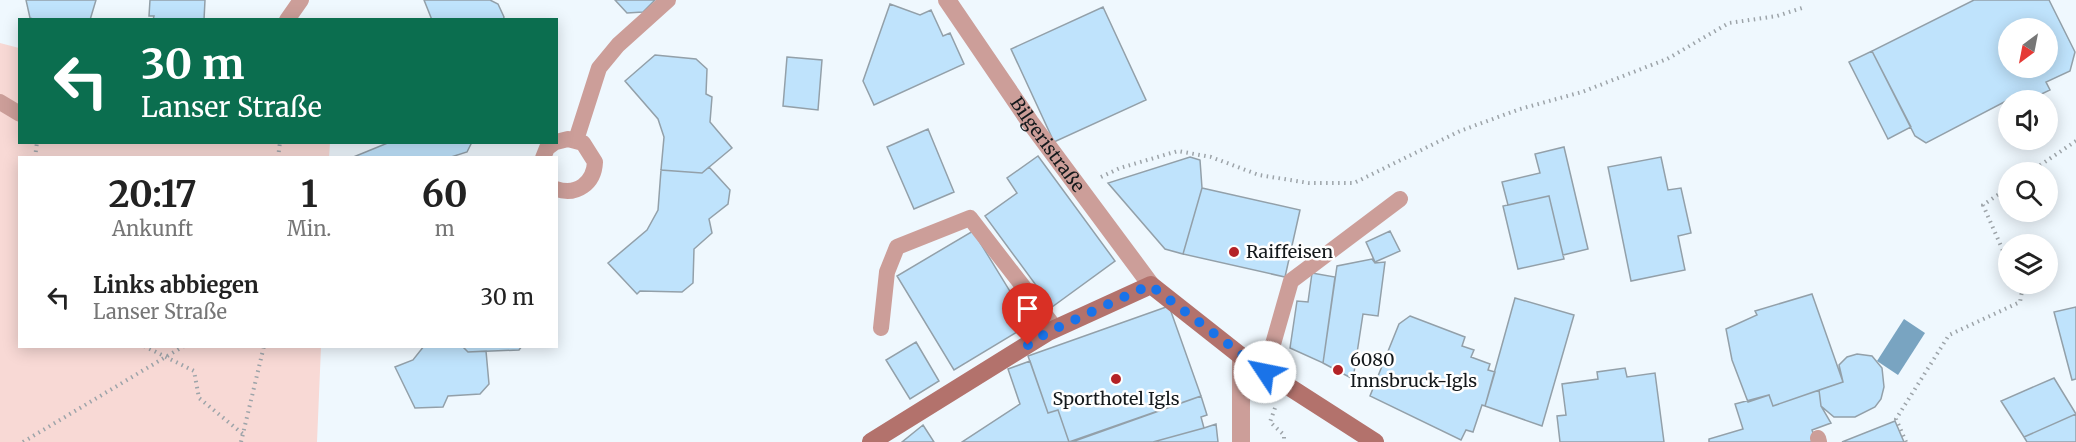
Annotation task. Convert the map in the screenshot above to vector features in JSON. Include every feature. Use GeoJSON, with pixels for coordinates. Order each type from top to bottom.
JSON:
{"type":"FeatureCollection","features":[{"type":"Feature","properties":{"kind":"main road"},"geometry":{"type":"LineString","coordinates":[[871,442],[1056,329],[1150,285],[1241,356],[1375,442]]}},
{"type":"Feature","properties":{"kind":"street","name":"Bilgeristraße"},"geometry":{"type":"LineString","coordinates":[[947,0],[1030,122],[1150,285]]}},
{"type":"Feature","properties":{"kind":"street"},"geometry":{"type":"LineString","coordinates":[[1241,356],[1241,442]]}},
{"type":"Feature","properties":{"kind":"lane"},"geometry":{"type":"LineString","coordinates":[[288,18],[301,0]]}},
{"type":"Feature","properties":{"kind":"lane"},"geometry":{"type":"LineString","coordinates":[[576,140],[599,68],[618,45],[668,0]]}},
{"type":"Feature","properties":{"kind":"lane"},"geometry":{"type":"LineString","coordinates":[[0,102],[18,113]]}},
{"type":"Feature","properties":{"kind":"lane"},"geometry":{"type":"LineString","coordinates":[[558,142],[576,140],[583,143],[593,154],[595,162],[592,176],[577,190],[558,189]]}},
{"type":"Feature","properties":{"kind":"lane"},"geometry":{"type":"LineString","coordinates":[[544,156],[553,144]]}},
{"type":"Feature","properties":{"kind":"lane"},"geometry":{"type":"LineString","coordinates":[[1265,372],[1291,281],[1400,199]]}},
{"type":"Feature","properties":{"kind":"lane"},"geometry":{"type":"LineString","coordinates":[[881,328],[887,272],[897,247],[970,218],[1056,329]]}},
{"type":"Feature","properties":{"kind":"path"},"geometry":{"type":"LineString","coordinates":[[1079,188],[1120,168],[1178,151],[1211,157],[1259,175],[1309,183],[1354,183],[1460,131],[1520,109],[1582,92],[1667,59],[1729,23],[1778,16],[1805,7]]}},
{"type":"Feature","properties":{"kind":"path"},"geometry":{"type":"LineString","coordinates":[[2045,162],[2076,141]]}},
{"type":"Feature","properties":{"kind":"path"},"geometry":{"type":"LineString","coordinates":[[1998,195],[1983,205],[1998,239]]}},
{"type":"Feature","properties":{"kind":"path"},"geometry":{"type":"LineString","coordinates":[[1906,442],[1896,418],[1949,335],[2020,302],[2021,294]]}},
{"type":"Feature","properties":{"kind":"path"},"geometry":{"type":"LineString","coordinates":[[149,348],[194,371],[199,398],[243,434]]}},
{"type":"Feature","properties":{"kind":"path"},"geometry":{"type":"LineString","coordinates":[[23,442],[181,348]]}},
{"type":"Feature","properties":{"kind":"path"},"geometry":{"type":"LineString","coordinates":[[241,442],[264,348]]}},
{"type":"Feature","properties":{"kind":"path"},"geometry":{"type":"LineString","coordinates":[[1284,385],[1270,422],[1284,435],[1284,442]]}},
{"type":"Feature","properties":{"kind":"shaded area"},"geometry":{"type":"Polygon","coordinates":[[[0,43],[18,48],[18,144],[330,144],[329,156],[18,156],[18,348],[321,348],[317,442],[0,442],[0,43]]]}},
{"type":"Feature","properties":{"kind":"water"},"geometry":{"type":"Polygon","coordinates":[[[1904,319],[1925,333],[1898,375],[1877,361],[1904,319]]]}},
{"type":"Feature","properties":{"kind":"building"},"geometry":{"type":"Polygon","coordinates":[[[26,0],[96,0],[91,18],[30,18],[26,0]]]}},
{"type":"Feature","properties":{"kind":"building"},"geometry":{"type":"Polygon","coordinates":[[[150,0],[205,0],[204,18],[154,18],[154,16],[149,16],[150,0]]]}},
{"type":"Feature","properties":{"kind":"building"},"geometry":{"type":"Polygon","coordinates":[[[424,0],[490,0],[498,4],[504,17],[504,18],[431,18],[424,0]]]}},
{"type":"Feature","properties":{"kind":"building"},"geometry":{"type":"Polygon","coordinates":[[[615,0],[655,0],[643,12],[627,13],[615,0]]]}},
{"type":"Feature","properties":{"kind":"building"},"geometry":{"type":"Polygon","coordinates":[[[1974,0],[2049,0],[2058,18],[1998,18],[1998,78],[2055,78],[2046,82],[2050,90],[1998,90],[1998,105],[1926,143],[1915,136],[1872,51],[1974,0]]]}},
{"type":"Feature","properties":{"kind":"building"},"geometry":{"type":"Polygon","coordinates":[[[890,4],[920,15],[931,10],[943,36],[950,33],[964,64],[874,105],[863,81],[890,4]]]}},
{"type":"Feature","properties":{"kind":"building"},"geometry":{"type":"Polygon","coordinates":[[[1103,7],[1146,100],[1054,142],[1011,49],[1103,7]]]}},
{"type":"Feature","properties":{"kind":"building"},"geometry":{"type":"Polygon","coordinates":[[[2058,18],[2075,52],[2070,71],[2058,76],[2058,18]]]}},
{"type":"Feature","properties":{"kind":"building"},"geometry":{"type":"Polygon","coordinates":[[[1872,51],[1911,127],[1888,139],[1849,62],[1872,51]]]}},
{"type":"Feature","properties":{"kind":"building"},"geometry":{"type":"Polygon","coordinates":[[[655,55],[696,59],[707,69],[706,94],[712,97],[710,122],[732,148],[702,173],[661,170],[664,137],[658,119],[625,81],[655,55]]]}},
{"type":"Feature","properties":{"kind":"building"},"geometry":{"type":"Polygon","coordinates":[[[787,57],[822,60],[818,110],[783,106],[787,57]]]}},
{"type":"Feature","properties":{"kind":"building"},"geometry":{"type":"Polygon","coordinates":[[[928,129],[954,192],[914,209],[887,147],[928,129]]]}},
{"type":"Feature","properties":{"kind":"building"},"geometry":{"type":"Polygon","coordinates":[[[385,144],[471,144],[467,152],[454,156],[356,156],[385,144]]]}},
{"type":"Feature","properties":{"kind":"building"},"geometry":{"type":"Polygon","coordinates":[[[1564,147],[1588,249],[1563,255],[1549,196],[1508,205],[1502,182],[1540,173],[1535,154],[1564,147]]]}},
{"type":"Feature","properties":{"kind":"building"},"geometry":{"type":"Polygon","coordinates":[[[1038,156],[1115,261],[1052,307],[985,216],[1017,193],[1007,178],[1038,156]]]}},
{"type":"Feature","properties":{"kind":"building"},"geometry":{"type":"Polygon","coordinates":[[[1190,157],[1200,160],[1202,188],[1183,254],[1165,249],[1108,183],[1190,157]]]}},
{"type":"Feature","properties":{"kind":"building"},"geometry":{"type":"Polygon","coordinates":[[[1661,157],[1668,190],[1681,188],[1691,233],[1678,236],[1685,270],[1631,281],[1608,167],[1661,157]]]}},
{"type":"Feature","properties":{"kind":"building"},"geometry":{"type":"Polygon","coordinates":[[[709,167],[730,190],[728,204],[709,219],[712,233],[694,249],[693,283],[682,292],[640,291],[637,294],[608,263],[647,230],[658,210],[661,170],[702,173],[709,167]]]}},
{"type":"Feature","properties":{"kind":"building"},"geometry":{"type":"Polygon","coordinates":[[[1202,188],[1300,210],[1285,277],[1183,254],[1202,188]]]}},
{"type":"Feature","properties":{"kind":"building"},"geometry":{"type":"Polygon","coordinates":[[[1549,196],[1564,259],[1518,269],[1503,206],[1549,196]]]}},
{"type":"Feature","properties":{"kind":"building"},"geometry":{"type":"Polygon","coordinates":[[[973,231],[1030,324],[954,370],[897,276],[973,231]]]}},
{"type":"Feature","properties":{"kind":"building"},"geometry":{"type":"Polygon","coordinates":[[[1390,231],[1400,251],[1375,262],[1366,242],[1390,231]]]}},
{"type":"Feature","properties":{"kind":"building"},"geometry":{"type":"Polygon","coordinates":[[[1372,259],[1375,263],[1385,262],[1378,316],[1363,314],[1353,379],[1323,363],[1337,266],[1372,259]]]}},
{"type":"Feature","properties":{"kind":"building"},"geometry":{"type":"Polygon","coordinates":[[[1312,273],[1335,277],[1323,363],[1290,348],[1297,301],[1308,302],[1312,273]]]}},
{"type":"Feature","properties":{"kind":"building"},"geometry":{"type":"Polygon","coordinates":[[[1812,294],[1843,382],[1773,406],[1769,395],[1748,402],[1732,360],[1726,329],[1757,315],[1755,311],[1812,294]]]}},
{"type":"Feature","properties":{"kind":"building"},"geometry":{"type":"Polygon","coordinates":[[[1515,298],[1574,315],[1542,426],[1485,406],[1515,298]]]}},
{"type":"Feature","properties":{"kind":"building","name":"Sporthotel Igls"},"geometry":{"type":"Polygon","coordinates":[[[1169,306],[1201,396],[1069,442],[1058,410],[1048,413],[1028,356],[1169,306]]]}},
{"type":"Feature","properties":{"kind":"building"},"geometry":{"type":"Polygon","coordinates":[[[2076,307],[2076,379],[2072,380],[2054,312],[2076,307]]]}},
{"type":"Feature","properties":{"kind":"building"},"geometry":{"type":"Polygon","coordinates":[[[1410,316],[1465,337],[1462,346],[1474,350],[1471,357],[1490,364],[1488,370],[1495,372],[1485,406],[1482,405],[1473,432],[1466,430],[1461,440],[1370,396],[1399,324],[1410,316]]]}},
{"type":"Feature","properties":{"kind":"building"},"geometry":{"type":"Polygon","coordinates":[[[916,342],[939,381],[910,399],[886,360],[916,342]]]}},
{"type":"Feature","properties":{"kind":"building"},"geometry":{"type":"Polygon","coordinates":[[[422,348],[464,348],[468,352],[486,351],[489,384],[480,394],[448,396],[443,407],[415,408],[395,367],[413,360],[422,348]]]}},
{"type":"Feature","properties":{"kind":"building"},"geometry":{"type":"Polygon","coordinates":[[[464,348],[520,348],[519,350],[468,352],[464,348]]]}},
{"type":"Feature","properties":{"kind":"building"},"geometry":{"type":"Polygon","coordinates":[[[1857,354],[1872,356],[1882,368],[1884,387],[1881,399],[1875,407],[1855,417],[1834,417],[1821,406],[1819,390],[1843,382],[1839,365],[1847,357],[1857,354]]]}},
{"type":"Feature","properties":{"kind":"building"},"geometry":{"type":"Polygon","coordinates":[[[1030,361],[1048,413],[1058,410],[1069,442],[962,442],[1020,404],[1008,369],[1030,361]]]}},
{"type":"Feature","properties":{"kind":"building"},"geometry":{"type":"Polygon","coordinates":[[[1625,368],[1627,377],[1655,373],[1664,442],[1560,442],[1557,416],[1566,415],[1562,384],[1598,379],[1597,372],[1625,368]]]}},
{"type":"Feature","properties":{"kind":"building"},"geometry":{"type":"Polygon","coordinates":[[[2054,378],[2076,414],[2024,437],[2001,401],[2054,378]]]}},
{"type":"Feature","properties":{"kind":"building"},"geometry":{"type":"Polygon","coordinates":[[[1819,390],[1821,406],[1831,423],[1812,430],[1816,442],[1709,442],[1709,439],[1743,429],[1735,404],[1769,395],[1773,406],[1819,390]]]}},
{"type":"Feature","properties":{"kind":"building"},"geometry":{"type":"Polygon","coordinates":[[[1201,396],[1207,415],[1201,417],[1204,428],[1153,442],[1072,442],[1201,396]]]}},
{"type":"Feature","properties":{"kind":"building"},"geometry":{"type":"Polygon","coordinates":[[[2076,414],[2076,442],[2027,442],[2024,437],[2076,414]]]}},
{"type":"Feature","properties":{"kind":"building"},"geometry":{"type":"Polygon","coordinates":[[[1895,421],[1904,442],[1842,442],[1895,421]]]}},
{"type":"Feature","properties":{"kind":"building"},"geometry":{"type":"Polygon","coordinates":[[[1216,424],[1218,442],[1153,442],[1204,428],[1216,424]]]}},
{"type":"Feature","properties":{"kind":"building"},"geometry":{"type":"Polygon","coordinates":[[[923,425],[934,442],[902,442],[923,425]]]}},
{"type":"Feature","properties":{"kind":"place","name":"Raiffeisen"},"geometry":{"type":"Point","coordinates":[1234,252]}},
{"type":"Feature","properties":{"kind":"place","name":"6080 Innsbruck-Igls"},"geometry":{"type":"Point","coordinates":[1338,370]}},
{"type":"Feature","properties":{"kind":"place","name":"Sporthotel Igls"},"geometry":{"type":"Point","coordinates":[1116,379]}},
{"type":"Feature","properties":{"kind":"route"},"geometry":{"type":"LineString","coordinates":[[1028,345],[1048,332],[1150,285],[1205,329],[1265,372]]}}]}
